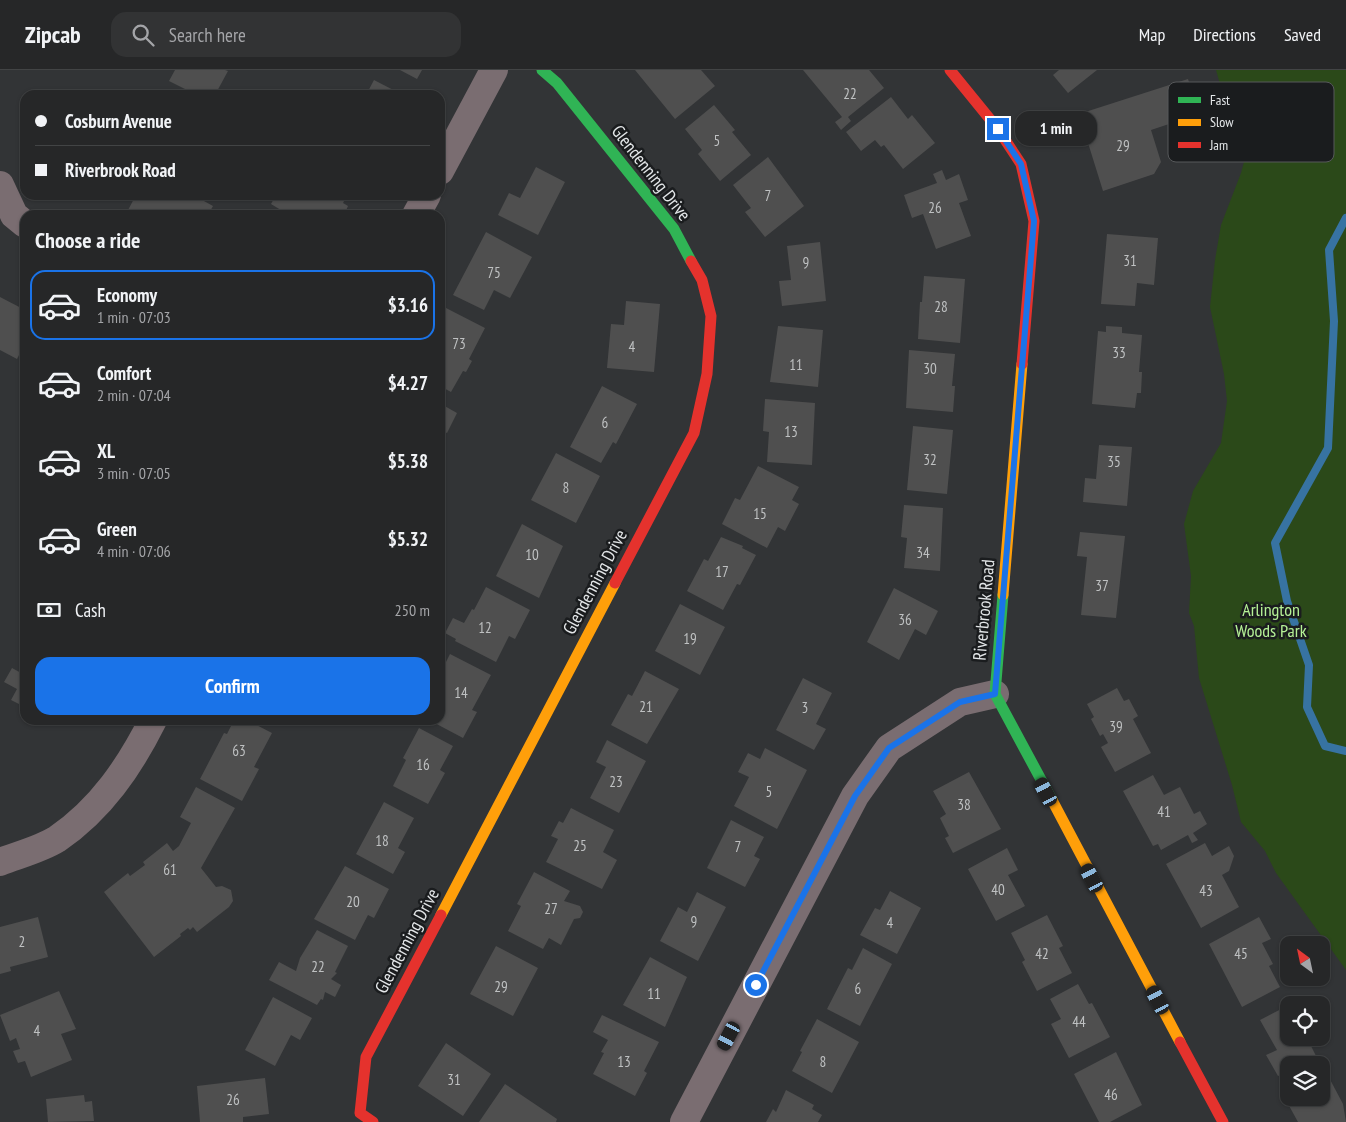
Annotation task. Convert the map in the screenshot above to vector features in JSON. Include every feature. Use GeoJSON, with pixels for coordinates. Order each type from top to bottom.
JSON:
{"type":"FeatureCollection","features":[{"type":"Feature","properties":{"kind":"street"},"geometry":{"type":"LineString","coordinates":[[445,162],[494,70]]}},
{"type":"Feature","properties":{"kind":"street","name":"Glendenning Drive"},"geometry":{"type":"LineString","coordinates":[[372,1122],[360,1113],[366,1057],[694,433],[706,374],[711,316],[702,280],[698,272],[674,229],[557,83],[542,70]]}},
{"type":"Feature","properties":{"kind":"street","name":"Riverbrook Road"},"geometry":{"type":"LineString","coordinates":[[950,70],[998,129],[1021,164],[1034,221],[995,694]]}},
{"type":"Feature","properties":{"kind":"street"},"geometry":{"type":"LineString","coordinates":[[0,184],[14,215],[20,220]]}},
{"type":"Feature","properties":{"kind":"street"},"geometry":{"type":"LineString","coordinates":[[684,1122],[855,796],[889,748],[960,702],[995,694],[1223,1122]]}},
{"type":"Feature","properties":{"kind":"street"},"geometry":{"type":"LineString","coordinates":[[0,862],[56,840],[101,801],[138,750],[150,725]]}},
{"type":"Feature","properties":{"kind":"green space","name":"Arlington Woods Park"},"geometry":{"type":"Polygon","coordinates":[[[1216,70],[1346,70],[1346,970],[1330,948],[1330,936],[1321,936],[1276,873],[1265,851],[1241,822],[1232,785],[1199,678],[1194,626],[1189,613],[1191,576],[1184,524],[1193,491],[1221,443],[1227,401],[1224,374],[1210,307],[1221,225],[1244,162],[1334,162],[1334,82],[1219,82],[1216,70]]]}},
{"type":"Feature","properties":{"kind":"building"},"geometry":{"type":"Polygon","coordinates":[[[175,70],[228,71],[218,90],[187,90],[169,81],[175,70]]]}},
{"type":"Feature","properties":{"kind":"building"},"geometry":{"type":"Polygon","coordinates":[[[400,70],[422,70],[417,79],[400,70]]]}},
{"type":"Feature","properties":{"kind":"building"},"geometry":{"type":"Polygon","coordinates":[[[635,70],[701,70],[715,86],[675,119],[635,70]]]}},
{"type":"Feature","properties":{"kind":"building"},"geometry":{"type":"Polygon","coordinates":[[[803,70],[869,70],[884,88],[848,117],[851,121],[841,130],[835,122],[842,117],[803,70]]]}},
{"type":"Feature","properties":{"kind":"building"},"geometry":{"type":"Polygon","coordinates":[[[1059,70],[1097,70],[1068,93],[1053,75],[1059,70]]]}},
{"type":"Feature","properties":{"kind":"building"},"geometry":{"type":"Polygon","coordinates":[[[374,80],[393,90],[369,90],[374,80]]]}},
{"type":"Feature","properties":{"kind":"building"},"geometry":{"type":"Polygon","coordinates":[[[1168,85],[1168,124],[1151,130],[1161,162],[1154,174],[1103,191],[1079,114],[1168,85]]]}},
{"type":"Feature","properties":{"kind":"building"},"geometry":{"type":"Polygon","coordinates":[[[891,97],[908,119],[912,115],[935,143],[903,169],[884,145],[881,147],[875,140],[861,151],[846,132],[891,97]]]}},
{"type":"Feature","properties":{"kind":"building"},"geometry":{"type":"Polygon","coordinates":[[[714,105],[735,130],[732,132],[751,155],[720,181],[698,154],[702,150],[685,129],[714,105]]]}},
{"type":"Feature","properties":{"kind":"building"},"geometry":{"type":"Polygon","coordinates":[[[768,157],[804,206],[765,237],[745,212],[751,208],[733,185],[768,157]]]}},
{"type":"Feature","properties":{"kind":"building"},"geometry":{"type":"Polygon","coordinates":[[[536,167],[565,182],[538,235],[498,215],[509,193],[520,198],[536,167]]]}},
{"type":"Feature","properties":{"kind":"building"},"geometry":{"type":"Polygon","coordinates":[[[942,170],[946,180],[959,174],[968,200],[959,203],[971,236],[936,249],[923,214],[912,218],[904,195],[937,183],[933,174],[942,170]]]}},
{"type":"Feature","properties":{"kind":"building"},"geometry":{"type":"Polygon","coordinates":[[[133,200],[202,200],[213,206],[211,210],[128,210],[133,200]]]}},
{"type":"Feature","properties":{"kind":"building"},"geometry":{"type":"Polygon","coordinates":[[[273,200],[344,200],[343,203],[348,206],[346,210],[281,210],[271,204],[273,200]]]}},
{"type":"Feature","properties":{"kind":"building"},"geometry":{"type":"Polygon","coordinates":[[[486,232],[532,257],[510,298],[494,290],[484,310],[453,295],[486,232]]]}},
{"type":"Feature","properties":{"kind":"building"},"geometry":{"type":"Polygon","coordinates":[[[1107,234],[1158,238],[1154,285],[1137,283],[1135,306],[1101,304],[1107,234]]]}},
{"type":"Feature","properties":{"kind":"building"},"geometry":{"type":"Polygon","coordinates":[[[820,242],[826,301],[782,306],[779,281],[791,280],[787,246],[820,242]]]}},
{"type":"Feature","properties":{"kind":"building"},"geometry":{"type":"Polygon","coordinates":[[[924,276],[965,279],[960,343],[918,339],[920,302],[922,302],[924,276]]]}},
{"type":"Feature","properties":{"kind":"building"},"geometry":{"type":"Polygon","coordinates":[[[0,297],[20,307],[20,353],[17,359],[0,350],[0,297]]]}},
{"type":"Feature","properties":{"kind":"building"},"geometry":{"type":"Polygon","coordinates":[[[626,301],[660,304],[654,372],[607,368],[611,324],[624,325],[626,301]]]}},
{"type":"Feature","properties":{"kind":"building"},"geometry":{"type":"Polygon","coordinates":[[[446,308],[485,328],[469,359],[472,361],[466,372],[463,371],[451,392],[445,389],[446,308]]]}},
{"type":"Feature","properties":{"kind":"building"},"geometry":{"type":"Polygon","coordinates":[[[778,326],[823,330],[818,387],[770,382],[778,326]]]}},
{"type":"Feature","properties":{"kind":"building"},"geometry":{"type":"Polygon","coordinates":[[[1106,326],[1122,327],[1122,333],[1142,335],[1139,372],[1142,372],[1141,393],[1137,393],[1135,408],[1092,404],[1098,331],[1106,332],[1106,326]]]}},
{"type":"Feature","properties":{"kind":"building"},"geometry":{"type":"Polygon","coordinates":[[[909,350],[955,354],[952,386],[955,386],[953,412],[906,408],[909,350]]]}},
{"type":"Feature","properties":{"kind":"building"},"geometry":{"type":"Polygon","coordinates":[[[602,386],[637,404],[616,444],[613,442],[601,463],[570,447],[602,386]]]}},
{"type":"Feature","properties":{"kind":"building"},"geometry":{"type":"Polygon","coordinates":[[[765,399],[815,403],[812,465],[767,462],[769,432],[763,431],[765,399]]]}},
{"type":"Feature","properties":{"kind":"building"},"geometry":{"type":"Polygon","coordinates":[[[445,406],[457,413],[447,433],[445,432],[445,406]]]}},
{"type":"Feature","properties":{"kind":"building"},"geometry":{"type":"Polygon","coordinates":[[[913,426],[953,430],[947,494],[907,490],[913,426]]]}},
{"type":"Feature","properties":{"kind":"building"},"geometry":{"type":"Polygon","coordinates":[[[1099,445],[1132,447],[1127,506],[1083,502],[1085,478],[1096,479],[1099,445]]]}},
{"type":"Feature","properties":{"kind":"building"},"geometry":{"type":"Polygon","coordinates":[[[556,453],[600,476],[576,523],[531,500],[556,453]]]}},
{"type":"Feature","properties":{"kind":"building"},"geometry":{"type":"Polygon","coordinates":[[[758,466],[799,487],[792,500],[799,504],[785,531],[778,527],[767,548],[722,524],[735,498],[740,500],[758,466]]]}},
{"type":"Feature","properties":{"kind":"building"},"geometry":{"type":"Polygon","coordinates":[[[904,505],[943,508],[940,571],[904,568],[907,538],[901,537],[904,505]]]}},
{"type":"Feature","properties":{"kind":"building"},"geometry":{"type":"Polygon","coordinates":[[[522,524],[563,546],[539,598],[496,576],[522,524]]]}},
{"type":"Feature","properties":{"kind":"building"},"geometry":{"type":"Polygon","coordinates":[[[1080,532],[1125,536],[1116,618],[1081,615],[1087,557],[1077,556],[1080,532]]]}},
{"type":"Feature","properties":{"kind":"building"},"geometry":{"type":"Polygon","coordinates":[[[721,537],[743,546],[742,548],[756,555],[740,585],[737,584],[723,610],[687,591],[704,559],[708,561],[721,537]]]}},
{"type":"Feature","properties":{"kind":"building"},"geometry":{"type":"Polygon","coordinates":[[[486,587],[530,610],[515,639],[509,636],[496,662],[455,641],[456,639],[445,633],[453,618],[464,623],[472,609],[474,610],[486,587]]]}},
{"type":"Feature","properties":{"kind":"building"},"geometry":{"type":"Polygon","coordinates":[[[894,588],[938,611],[926,635],[915,629],[899,660],[867,642],[894,588]]]}},
{"type":"Feature","properties":{"kind":"building"},"geometry":{"type":"Polygon","coordinates":[[[680,604],[725,627],[700,675],[655,651],[680,604]]]}},
{"type":"Feature","properties":{"kind":"building"},"geometry":{"type":"Polygon","coordinates":[[[450,654],[491,675],[472,710],[477,712],[463,738],[438,725],[445,725],[445,664],[450,654]]]}},
{"type":"Feature","properties":{"kind":"building"},"geometry":{"type":"Polygon","coordinates":[[[12,668],[20,672],[20,704],[11,700],[17,689],[4,682],[12,668]]]}},
{"type":"Feature","properties":{"kind":"building"},"geometry":{"type":"Polygon","coordinates":[[[645,671],[679,689],[647,744],[611,725],[628,694],[632,696],[645,671]]]}},
{"type":"Feature","properties":{"kind":"building"},"geometry":{"type":"Polygon","coordinates":[[[803,678],[832,693],[816,724],[826,729],[814,750],[776,730],[803,678]]]}},
{"type":"Feature","properties":{"kind":"building"},"geometry":{"type":"Polygon","coordinates":[[[1117,688],[1124,701],[1129,699],[1138,716],[1133,719],[1151,753],[1115,772],[1101,747],[1108,743],[1103,734],[1100,736],[1091,719],[1094,717],[1087,704],[1117,688]]]}},
{"type":"Feature","properties":{"kind":"building"},"geometry":{"type":"Polygon","coordinates":[[[232,725],[257,725],[272,733],[254,767],[259,769],[242,801],[200,779],[224,733],[227,734],[232,725]]]}},
{"type":"Feature","properties":{"kind":"building"},"geometry":{"type":"Polygon","coordinates":[[[419,728],[453,746],[440,770],[445,773],[428,804],[393,786],[406,760],[403,758],[419,728]]]}},
{"type":"Feature","properties":{"kind":"building"},"geometry":{"type":"Polygon","coordinates":[[[607,740],[646,761],[619,813],[590,798],[606,767],[596,762],[607,740]]]}},
{"type":"Feature","properties":{"kind":"building"},"geometry":{"type":"Polygon","coordinates":[[[765,748],[807,770],[777,829],[734,806],[749,777],[738,772],[748,753],[760,759],[765,748]]]}},
{"type":"Feature","properties":{"kind":"building"},"geometry":{"type":"Polygon","coordinates":[[[969,772],[1001,829],[953,853],[945,838],[949,836],[940,818],[946,814],[933,791],[969,772]]]}},
{"type":"Feature","properties":{"kind":"building"},"geometry":{"type":"Polygon","coordinates":[[[1153,775],[1164,795],[1180,787],[1194,814],[1200,811],[1207,824],[1193,833],[1198,840],[1192,843],[1188,835],[1161,850],[1158,844],[1153,846],[1123,791],[1153,775]]]}},
{"type":"Feature","properties":{"kind":"building"},"geometry":{"type":"Polygon","coordinates":[[[196,787],[235,808],[201,868],[216,887],[222,886],[231,890],[233,901],[229,907],[197,932],[193,927],[190,930],[188,928],[180,934],[181,936],[154,957],[104,892],[128,873],[130,876],[145,865],[143,862],[167,843],[173,851],[179,846],[191,823],[180,817],[196,787]]]}},
{"type":"Feature","properties":{"kind":"building"},"geometry":{"type":"Polygon","coordinates":[[[384,802],[414,818],[398,848],[405,852],[393,874],[356,854],[384,802]]]}},
{"type":"Feature","properties":{"kind":"building"},"geometry":{"type":"Polygon","coordinates":[[[571,808],[614,830],[603,852],[617,860],[602,889],[546,862],[558,839],[551,836],[559,821],[563,823],[571,808]]]}},
{"type":"Feature","properties":{"kind":"building"},"geometry":{"type":"Polygon","coordinates":[[[731,820],[764,837],[754,856],[760,859],[745,887],[707,868],[731,820]]]}},
{"type":"Feature","properties":{"kind":"building"},"geometry":{"type":"Polygon","coordinates":[[[1205,843],[1212,856],[1229,846],[1234,856],[1229,871],[1222,875],[1239,907],[1201,928],[1166,864],[1205,843]]]}},
{"type":"Feature","properties":{"kind":"building"},"geometry":{"type":"Polygon","coordinates":[[[1007,848],[1018,870],[1008,875],[1025,906],[996,921],[968,869],[1007,848]]]}},
{"type":"Feature","properties":{"kind":"building"},"geometry":{"type":"Polygon","coordinates":[[[345,866],[389,889],[374,918],[368,915],[355,940],[314,919],[345,866]]]}},
{"type":"Feature","properties":{"kind":"building"},"geometry":{"type":"Polygon","coordinates":[[[534,872],[570,891],[564,901],[580,906],[583,912],[580,918],[574,919],[561,945],[549,938],[543,949],[508,931],[521,906],[517,904],[534,872]]]}},
{"type":"Feature","properties":{"kind":"building"},"geometry":{"type":"Polygon","coordinates":[[[890,891],[921,908],[897,954],[860,935],[875,908],[880,910],[890,891]]]}},
{"type":"Feature","properties":{"kind":"building"},"geometry":{"type":"Polygon","coordinates":[[[697,892],[726,907],[698,961],[660,941],[678,907],[687,912],[697,892]]]}},
{"type":"Feature","properties":{"kind":"building"},"geometry":{"type":"Polygon","coordinates":[[[1047,915],[1063,946],[1059,948],[1072,973],[1037,991],[1022,962],[1025,960],[1011,933],[1047,915]]]}},
{"type":"Feature","properties":{"kind":"building"},"geometry":{"type":"Polygon","coordinates":[[[38,917],[48,957],[10,967],[11,971],[0,974],[0,927],[38,917]]]}},
{"type":"Feature","properties":{"kind":"building"},"geometry":{"type":"Polygon","coordinates":[[[1259,917],[1271,939],[1262,943],[1273,964],[1269,966],[1280,987],[1242,1007],[1209,944],[1259,917]]]}},
{"type":"Feature","properties":{"kind":"building"},"geometry":{"type":"Polygon","coordinates":[[[317,930],[348,946],[335,972],[337,973],[331,979],[341,985],[335,997],[325,992],[323,1000],[321,999],[317,1005],[269,980],[279,962],[296,971],[300,958],[317,930]]]}},
{"type":"Feature","properties":{"kind":"building"},"geometry":{"type":"Polygon","coordinates":[[[496,946],[538,968],[513,1016],[470,994],[496,946]]]}},
{"type":"Feature","properties":{"kind":"building"},"geometry":{"type":"Polygon","coordinates":[[[863,948],[892,964],[860,1026],[827,1009],[848,968],[852,970],[863,948]]]}},
{"type":"Feature","properties":{"kind":"building"},"geometry":{"type":"Polygon","coordinates":[[[650,957],[687,977],[665,1027],[623,1005],[650,957]]]}},
{"type":"Feature","properties":{"kind":"building"},"geometry":{"type":"Polygon","coordinates":[[[1078,984],[1089,1004],[1092,1003],[1110,1037],[1069,1058],[1051,1024],[1061,1019],[1050,999],[1078,984]]]}},
{"type":"Feature","properties":{"kind":"building"},"geometry":{"type":"Polygon","coordinates":[[[59,991],[76,1029],[61,1034],[72,1060],[31,1077],[25,1061],[18,1063],[13,1051],[20,1049],[16,1038],[10,1041],[0,1015],[59,991]]]}},
{"type":"Feature","properties":{"kind":"building"},"geometry":{"type":"Polygon","coordinates":[[[273,997],[312,1018],[300,1040],[291,1035],[275,1066],[245,1050],[273,997]]]}},
{"type":"Feature","properties":{"kind":"building"},"geometry":{"type":"Polygon","coordinates":[[[1280,1010],[1280,1046],[1311,1046],[1316,1056],[1280,1056],[1280,1075],[1278,1076],[1266,1055],[1277,1050],[1260,1020],[1280,1010]]]}},
{"type":"Feature","properties":{"kind":"building"},"geometry":{"type":"Polygon","coordinates":[[[602,1015],[659,1042],[644,1071],[647,1073],[635,1096],[593,1074],[604,1053],[601,1052],[608,1040],[593,1032],[602,1015]]]}},
{"type":"Feature","properties":{"kind":"building"},"geometry":{"type":"Polygon","coordinates":[[[817,1019],[859,1042],[832,1093],[792,1071],[817,1019]]]}},
{"type":"Feature","properties":{"kind":"building"},"geometry":{"type":"Polygon","coordinates":[[[446,1043],[491,1074],[463,1116],[418,1086],[446,1043]]]}},
{"type":"Feature","properties":{"kind":"building"},"geometry":{"type":"Polygon","coordinates":[[[1116,1052],[1142,1105],[1110,1122],[1099,1122],[1074,1074],[1116,1052]]]}},
{"type":"Feature","properties":{"kind":"building"},"geometry":{"type":"Polygon","coordinates":[[[265,1078],[269,1114],[243,1117],[243,1122],[200,1122],[197,1086],[265,1078]]]}},
{"type":"Feature","properties":{"kind":"building"},"geometry":{"type":"Polygon","coordinates":[[[1330,1079],[1343,1104],[1346,1122],[1298,1122],[1289,1106],[1330,1106],[1330,1079]]]}},
{"type":"Feature","properties":{"kind":"building"},"geometry":{"type":"Polygon","coordinates":[[[505,1084],[557,1119],[556,1122],[479,1122],[505,1084]]]}},
{"type":"Feature","properties":{"kind":"building"},"geometry":{"type":"Polygon","coordinates":[[[786,1090],[814,1105],[812,1109],[822,1115],[818,1122],[766,1122],[773,1109],[776,1112],[786,1090]]]}},
{"type":"Feature","properties":{"kind":"building"},"geometry":{"type":"Polygon","coordinates":[[[84,1095],[85,1102],[92,1101],[94,1121],[48,1122],[46,1099],[84,1095]]]}},
{"type":"Feature","properties":{"kind":"waterway"},"geometry":{"type":"LineString","coordinates":[[1346,218],[1329,250],[1334,321],[1328,448],[1275,543],[1287,601],[1309,665],[1307,707],[1325,746],[1346,751]]}},
{"type":"Feature","properties":{"kind":"traffic: fast"},"geometry":{"type":"LineString","coordinates":[[542,70],[557,83],[674,229],[691,261]]}},
{"type":"Feature","properties":{"kind":"traffic: fast"},"geometry":{"type":"LineString","coordinates":[[1003,595],[995,694],[1052,800]]}},
{"type":"Feature","properties":{"kind":"traffic: slow"},"geometry":{"type":"LineString","coordinates":[[1003,595],[1022,364]]}},
{"type":"Feature","properties":{"kind":"traffic: slow"},"geometry":{"type":"LineString","coordinates":[[441,915],[615,583]]}},
{"type":"Feature","properties":{"kind":"traffic: slow"},"geometry":{"type":"LineString","coordinates":[[1052,800],[1180,1042]]}},
{"type":"Feature","properties":{"kind":"traffic: jam"},"geometry":{"type":"LineString","coordinates":[[950,70],[998,129],[1021,164],[1034,221],[1022,364]]}},
{"type":"Feature","properties":{"kind":"traffic: jam"},"geometry":{"type":"LineString","coordinates":[[615,583],[694,433],[707,374],[711,316],[702,280],[691,261]]}},
{"type":"Feature","properties":{"kind":"traffic: jam"},"geometry":{"type":"LineString","coordinates":[[373,1122],[360,1113],[366,1057],[441,915]]}},
{"type":"Feature","properties":{"kind":"traffic: jam"},"geometry":{"type":"LineString","coordinates":[[1180,1042],[1223,1122]]}},
{"type":"Feature","properties":{"kind":"route"},"geometry":{"type":"LineString","coordinates":[[756,985],[855,796],[889,748],[960,702],[995,694],[1034,221],[1021,164],[998,129]]}}]}
